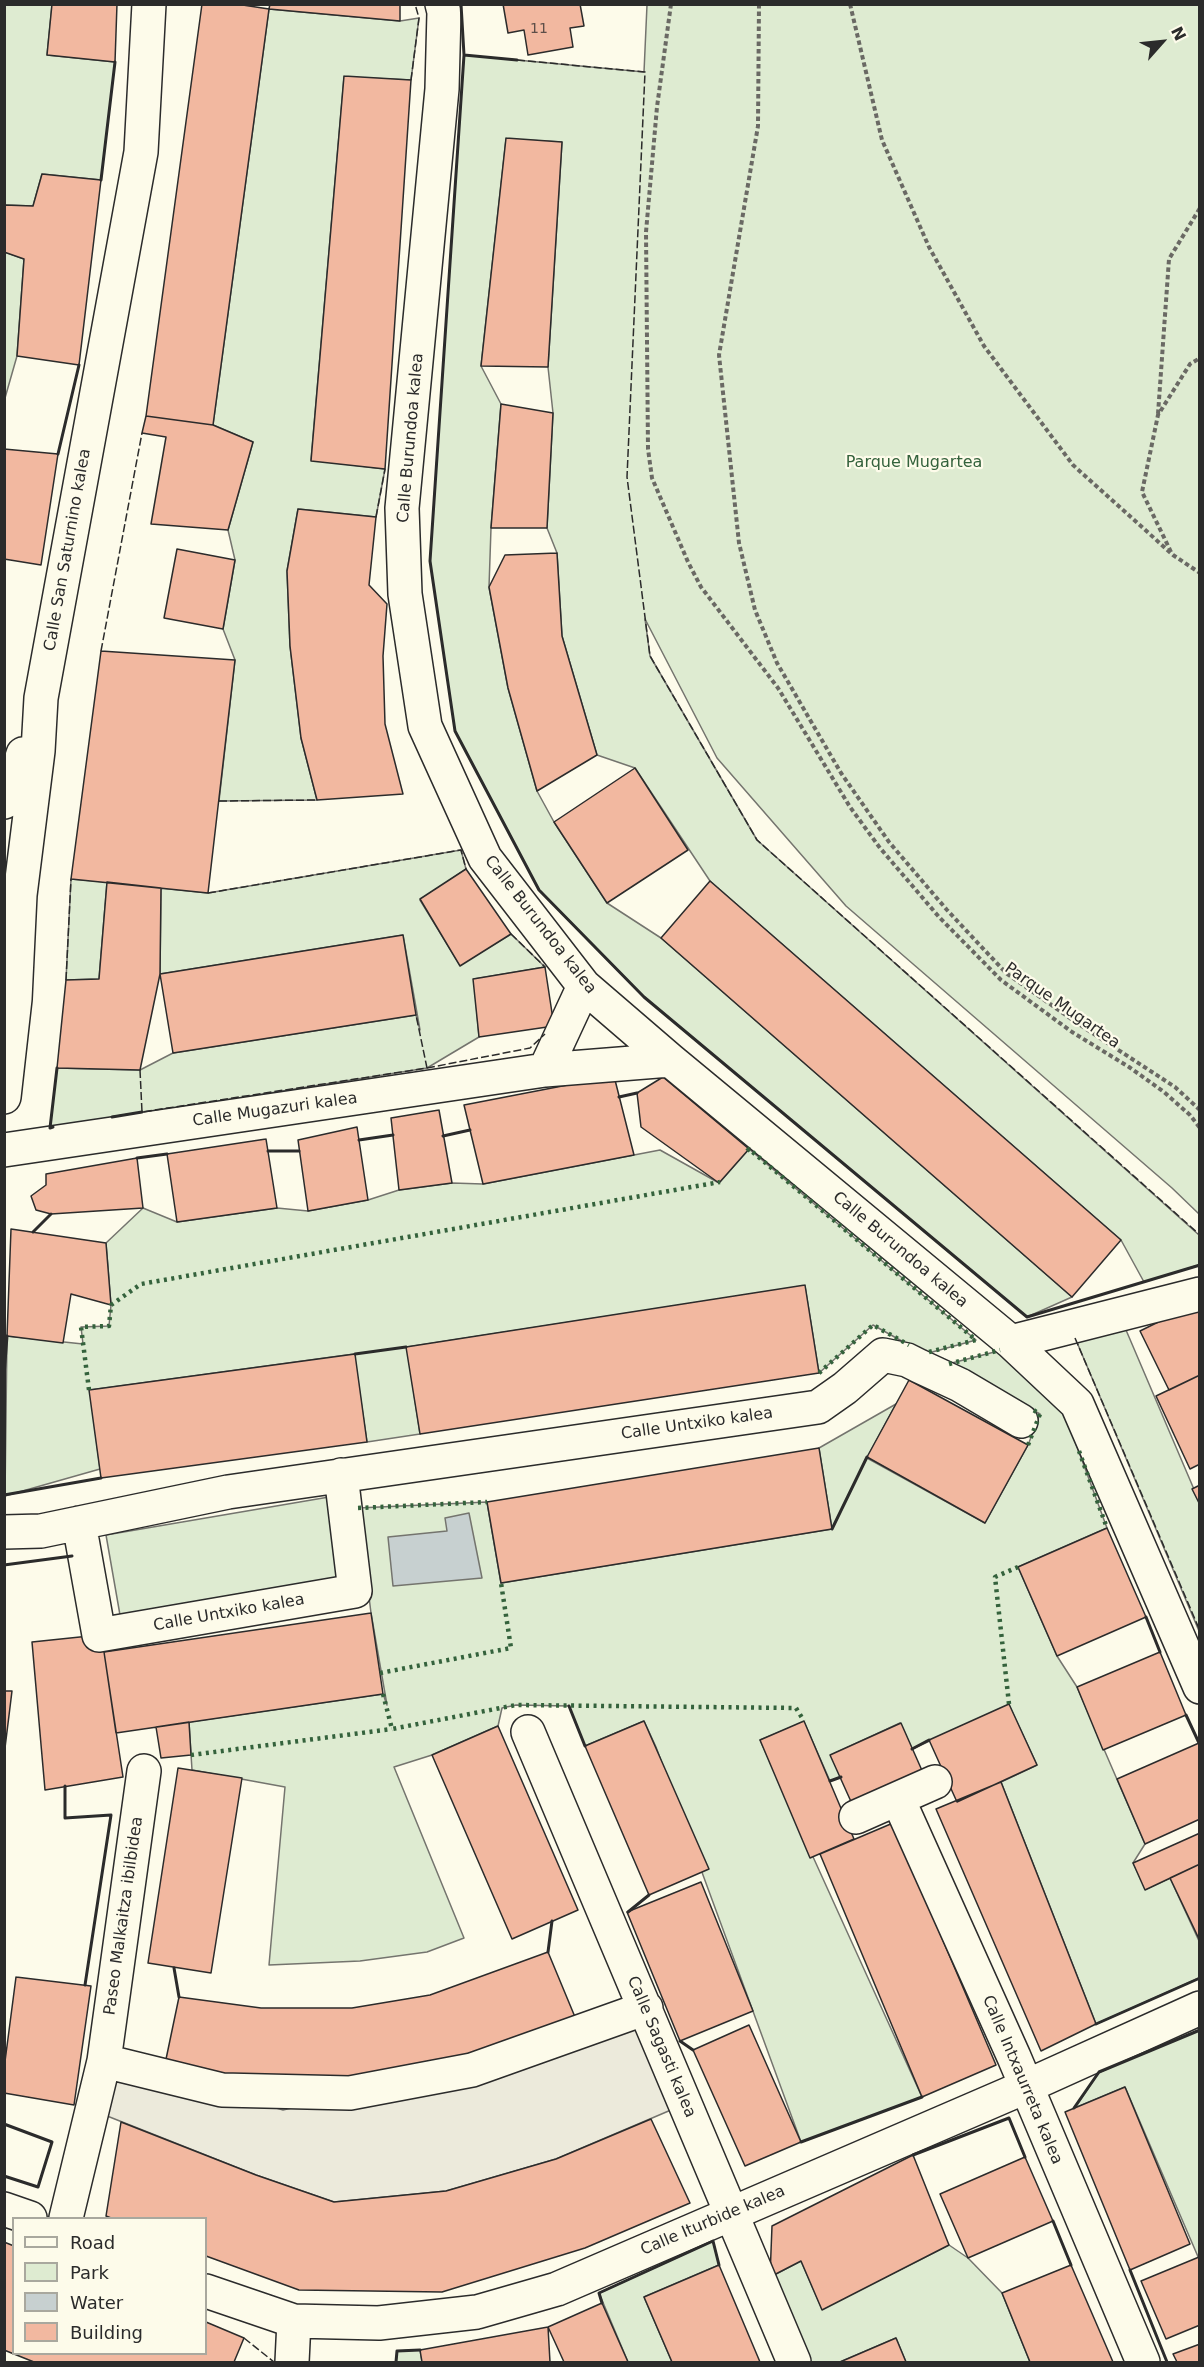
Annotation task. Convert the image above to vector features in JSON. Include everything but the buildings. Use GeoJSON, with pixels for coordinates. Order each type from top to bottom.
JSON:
{"type":"FeatureCollection","features":[{"type":"Feature","properties":{"kind":"street","name":"Calle San Saturnino kalea"},"geometry":{"type":"LineString","coordinates":[[4,1097],[15,999],[12,892],[38,751],[40,698],[141,152],[149,4]]}},
{"type":"Feature","properties":{"kind":"street","name":"Calle Burundoa kalea"},"geometry":{"type":"LineString","coordinates":[[442,4],[444,12],[442,89],[402,508],[405,594],[424,726],[485,858],[584,986],[670,1060],[1011,1341],[1077,1404],[1200,1687]]}},
{"type":"Feature","properties":{"kind":"street"},"geometry":{"type":"LineString","coordinates":[[4,802],[9,797],[40,698]]}},
{"type":"Feature","properties":{"kind":"street"},"geometry":{"type":"LineString","coordinates":[[545,1070],[584,986]]}},
{"type":"Feature","properties":{"kind":"street","name":"Calle Mugazuri kalea"},"geometry":{"type":"LineString","coordinates":[[4,1150],[545,1070],[670,1060]]}},
{"type":"Feature","properties":{"kind":"street"},"geometry":{"type":"LineString","coordinates":[[1011,1341],[1200,1294]]}},
{"type":"Feature","properties":{"kind":"street","name":"Calle Untxiko kalea"},"geometry":{"type":"LineString","coordinates":[[4,1532],[41,1531],[228,1492],[818,1407],[845,1388],[883,1355],[907,1360],[939,1375],[1021,1421]]}},
{"type":"Feature","properties":{"kind":"street","name":"Calle Untxiko kalea"},"geometry":{"type":"LineString","coordinates":[[79,1523],[99,1635],[355,1592],[341,1475]]}},
{"type":"Feature","properties":{"kind":"street","name":"Calle Sagasti kalea"},"geometry":{"type":"LineString","coordinates":[[528,1732],[794,2362]]}},
{"type":"Feature","properties":{"kind":"street","name":"Paseo Malkaitza ibilbidea"},"geometry":{"type":"LineString","coordinates":[[66,2217],[104,2061],[144,1771]]}},
{"type":"Feature","properties":{"kind":"street"},"geometry":{"type":"LineString","coordinates":[[856,1817],[935,1782]]}},
{"type":"Feature","properties":{"kind":"street","name":"Calle Intxaurreta kalea"},"geometry":{"type":"LineString","coordinates":[[898,1799],[1014,2057],[1143,2362]]}},
{"type":"Feature","properties":{"kind":"street"},"geometry":{"type":"LineString","coordinates":[[104,2061],[222,2090],[350,2093],[472,2070],[646,2008]]}},
{"type":"Feature","properties":{"kind":"street","name":"Calle Iturbide kalea"},"geometry":{"type":"LineString","coordinates":[[207,2291],[294,2321],[379,2323],[477,2312],[557,2289],[1025,2087],[1200,2008]]}},
{"type":"Feature","properties":{"kind":"street"},"geometry":{"type":"LineString","coordinates":[[4,2209],[27,2217]]}},
{"type":"Feature","properties":{"kind":"street"},"geometry":{"type":"LineString","coordinates":[[292,2362],[294,2321]]}},
{"type":"Feature","properties":{"kind":"path","name":"Parque Mugartea"},"geometry":{"type":"LineString","coordinates":[[671,4],[657,107],[646,231],[648,449],[652,478],[688,562],[701,587],[778,688],[850,807],[880,848],[939,917],[1001,980],[1072,1032],[1129,1067],[1164,1092],[1190,1115],[1200,1128]]}},
{"type":"Feature","properties":{"kind":"path"},"geometry":{"type":"LineString","coordinates":[[759,4],[758,126],[719,354],[739,543],[755,610],[777,663],[840,773],[889,842],[947,910],[1006,973],[1175,1087],[1200,1110]]}},
{"type":"Feature","properties":{"kind":"path"},"geometry":{"type":"LineString","coordinates":[[850,4],[882,140],[929,246],[984,346],[1073,465],[1173,555],[1200,573]]}},
{"type":"Feature","properties":{"kind":"path"},"geometry":{"type":"LineString","coordinates":[[1173,555],[1142,492],[1158,415],[1168,259],[1200,208]]}},
{"type":"Feature","properties":{"kind":"path"},"geometry":{"type":"LineString","coordinates":[[1158,415],[1190,364],[1200,358]]}},
{"type":"Feature","properties":{"kind":"green space"},"geometry":{"type":"Polygon","coordinates":[[[4,5],[52,5],[47,55],[115,62],[101,180],[42,174],[33,206],[5,205],[4,5]]]}},
{"type":"Feature","properties":{"kind":"green space","name":"Parque Mugartea"},"geometry":{"type":"Polygon","coordinates":[[[647,5],[1199,5],[1199,1214],[1172,1188],[846,906],[717,758],[645,619],[650,656],[757,840],[1199,1235],[1199,1265],[1144,1282],[1121,1240],[710,881],[635,768],[597,755],[562,636],[557,553],[547,528],[553,413],[548,367],[562,142],[506,139],[481,366],[501,404],[491,528],[489,587],[508,688],[537,791],[554,822],[607,903],[661,938],[1072,1297],[1027,1317],[644,997],[539,890],[455,731],[430,561],[464,55],[644,72],[647,5]]]}},
{"type":"Feature","properties":{"kind":"green space"},"geometry":{"type":"Polygon","coordinates":[[[269,9],[400,21],[419,18],[411,80],[344,77],[311,460],[385,469],[376,517],[298,509],[287,571],[290,646],[301,738],[317,800],[219,801],[235,660],[223,629],[235,560],[228,530],[253,442],[213,425],[269,9]]]}},
{"type":"Feature","properties":{"kind":"green space"},"geometry":{"type":"Polygon","coordinates":[[[5,252],[24,259],[17,356],[5,398],[5,252]]]}},
{"type":"Feature","properties":{"kind":"green space"},"geometry":{"type":"Polygon","coordinates":[[[461,850],[466,869],[420,900],[460,965],[511,934],[545,967],[474,979],[479,1037],[427,1068],[50,1128],[57,1068],[140,1070],[173,1053],[416,1015],[420,1030],[403,935],[160,974],[161,888],[208,893],[461,850]]]}},
{"type":"Feature","properties":{"kind":"green space"},"geometry":{"type":"Polygon","coordinates":[[[71,879],[107,882],[99,979],[66,980],[71,879]]]}},
{"type":"Feature","properties":{"kind":"green space"},"geometry":{"type":"Polygon","coordinates":[[[749,1149],[976,1340],[925,1354],[873,1325],[819,1373],[805,1286],[407,1347],[420,1434],[367,1442],[354,1354],[90,1390],[100,1469],[5,1496],[7,1336],[83,1344],[81,1327],[109,1326],[111,1305],[106,1243],[143,1208],[177,1222],[277,1208],[308,1211],[368,1200],[399,1190],[452,1183],[483,1184],[660,1150],[719,1183],[749,1149]]]}},
{"type":"Feature","properties":{"kind":"green space"},"geometry":{"type":"Polygon","coordinates":[[[1126,1330],[1199,1501],[1199,1631],[1073,1333],[1126,1330]]]}},
{"type":"Feature","properties":{"kind":"green space"},"geometry":{"type":"Polygon","coordinates":[[[1006,1349],[1061,1403],[1107,1528],[1018,1567],[1057,1656],[1077,1687],[1145,1844],[1133,1863],[1146,1889],[1170,1878],[1199,1941],[1199,1978],[1096,2024],[1001,1782],[1037,1765],[1009,1705],[912,1749],[900,1723],[831,1755],[841,1777],[830,1781],[804,1722],[760,1740],[922,2097],[801,2142],[656,1747],[644,1721],[585,1746],[569,1706],[516,1705],[502,1708],[498,1726],[432,1755],[394,1767],[464,1938],[427,1952],[360,1961],[269,1965],[285,1787],[192,1770],[189,1722],[383,1694],[387,1705],[371,1613],[358,1508],[487,1502],[501,1583],[832,1529],[819,1448],[896,1404],[867,1458],[985,1523],[1028,1445],[1040,1414],[948,1364],[1006,1349]]]}},
{"type":"Feature","properties":{"kind":"green space"},"geometry":{"type":"Polygon","coordinates":[[[329,1497],[343,1578],[120,1615],[106,1535],[329,1497]]]}},
{"type":"Feature","properties":{"kind":"green space"},"geometry":{"type":"Polygon","coordinates":[[[1199,2030],[1199,2259],[1125,2087],[1075,2108],[1099,2072],[1199,2030]]]}},
{"type":"Feature","properties":{"kind":"green space"},"geometry":{"type":"Polygon","coordinates":[[[713,2241],[719,2265],[644,2297],[672,2362],[628,2362],[599,2293],[713,2241]]]}},
{"type":"Feature","properties":{"kind":"green space"},"geometry":{"type":"Polygon","coordinates":[[[949,2245],[968,2258],[1002,2293],[1030,2362],[906,2362],[896,2338],[840,2362],[807,2362],[770,2277],[801,2261],[822,2309],[949,2245]]]}},
{"type":"Feature","properties":{"kind":"green space"},"geometry":{"type":"Polygon","coordinates":[[[420,2350],[422,2362],[396,2362],[397,2351],[420,2350]]]}},
{"type":"Feature","properties":{"kind":"shaded area"},"geometry":{"type":"Polygon","coordinates":[[[646,2008],[685,2104],[556,2159],[446,2191],[334,2202],[256,2175],[92,2110],[99,2080],[186,2081],[283,2110],[391,2085],[646,2008]]]}},
{"type":"Feature","properties":{"kind":"water"},"geometry":{"type":"Polygon","coordinates":[[[469,1513],[482,1578],[393,1586],[388,1537],[447,1531],[445,1518],[469,1513]]]}},
{"type":"Feature","properties":{"kind":"hedge"},"geometry":{"type":"LineString","coordinates":[[747,1151],[749,1149],[976,1340],[925,1353]]}},
{"type":"Feature","properties":{"kind":"hedge"},"geometry":{"type":"LineString","coordinates":[[89,1390],[81,1327],[109,1326],[111,1305],[141,1284],[720,1182]]}},
{"type":"Feature","properties":{"kind":"hedge"},"geometry":{"type":"LineString","coordinates":[[819,1373],[873,1325],[909,1345]]}},
{"type":"Feature","properties":{"kind":"hedge"},"geometry":{"type":"LineString","coordinates":[[949,1364],[1000,1350]]}},
{"type":"Feature","properties":{"kind":"hedge"},"geometry":{"type":"LineString","coordinates":[[1028,1445],[1040,1414],[1030,1408]]}},
{"type":"Feature","properties":{"kind":"hedge"},"geometry":{"type":"LineString","coordinates":[[1079,1451],[1107,1528]]}},
{"type":"Feature","properties":{"kind":"hedge"},"geometry":{"type":"LineString","coordinates":[[358,1508],[487,1502]]}},
{"type":"Feature","properties":{"kind":"hedge"},"geometry":{"type":"LineString","coordinates":[[1009,1704],[995,1577],[1018,1567]]}},
{"type":"Feature","properties":{"kind":"hedge"},"geometry":{"type":"LineString","coordinates":[[380,1673],[511,1648],[501,1583]]}},
{"type":"Feature","properties":{"kind":"hedge"},"geometry":{"type":"LineString","coordinates":[[383,1694],[392,1729],[516,1705],[796,1708],[804,1721]]}},
{"type":"Feature","properties":{"kind":"hedge"},"geometry":{"type":"LineString","coordinates":[[191,1755],[392,1729]]}},
{"type":"Feature","properties":{"kind":"fence"},"geometry":{"type":"LineString","coordinates":[[411,80],[419,18],[415,4]]}},
{"type":"Feature","properties":{"kind":"fence"},"geometry":{"type":"LineString","coordinates":[[517,60],[645,72],[627,477],[650,656],[757,840],[1200,1235]]}},
{"type":"Feature","properties":{"kind":"fence"},"geometry":{"type":"LineString","coordinates":[[101,651],[142,433]]}},
{"type":"Feature","properties":{"kind":"fence"},"geometry":{"type":"LineString","coordinates":[[376,517],[385,469]]}},
{"type":"Feature","properties":{"kind":"fence"},"geometry":{"type":"LineString","coordinates":[[219,801],[317,800]]}},
{"type":"Feature","properties":{"kind":"fence"},"geometry":{"type":"LineString","coordinates":[[208,893],[461,850],[466,869]]}},
{"type":"Feature","properties":{"kind":"fence"},"geometry":{"type":"LineString","coordinates":[[66,980],[71,879]]}},
{"type":"Feature","properties":{"kind":"fence"},"geometry":{"type":"LineString","coordinates":[[511,934],[545,967]]}},
{"type":"Feature","properties":{"kind":"fence"},"geometry":{"type":"LineString","coordinates":[[140,1070],[142,1112],[427,1068],[416,1015]]}},
{"type":"Feature","properties":{"kind":"fence"},"geometry":{"type":"LineString","coordinates":[[427,1068],[530,1048],[545,1034]]}},
{"type":"Feature","properties":{"kind":"fence"},"geometry":{"type":"LineString","coordinates":[[1075,1338],[1200,1631]]}},
{"type":"Feature","properties":{"kind":"fence"},"geometry":{"type":"LineString","coordinates":[[244,2338],[274,2362]]}},
{"type":"Feature","properties":{"kind":"wall"},"geometry":{"type":"LineString","coordinates":[[461,4],[464,55],[517,60]]}},
{"type":"Feature","properties":{"kind":"wall"},"geometry":{"type":"LineString","coordinates":[[464,55],[430,561],[455,731],[539,890],[644,997],[1027,1317],[1200,1265]]}},
{"type":"Feature","properties":{"kind":"wall"},"geometry":{"type":"LineString","coordinates":[[101,180],[115,62]]}},
{"type":"Feature","properties":{"kind":"wall"},"geometry":{"type":"LineString","coordinates":[[58,454],[79,365]]}},
{"type":"Feature","properties":{"kind":"wall"},"geometry":{"type":"LineString","coordinates":[[53,1127],[50,1128],[57,1068]]}},
{"type":"Feature","properties":{"kind":"wall"},"geometry":{"type":"LineString","coordinates":[[619,1097],[637,1093]]}},
{"type":"Feature","properties":{"kind":"wall"},"geometry":{"type":"LineString","coordinates":[[112,1117],[142,1112]]}},
{"type":"Feature","properties":{"kind":"wall"},"geometry":{"type":"LineString","coordinates":[[443,1136],[470,1130]]}},
{"type":"Feature","properties":{"kind":"wall"},"geometry":{"type":"LineString","coordinates":[[359,1140],[393,1135]]}},
{"type":"Feature","properties":{"kind":"wall"},"geometry":{"type":"LineString","coordinates":[[268,1151],[299,1151]]}},
{"type":"Feature","properties":{"kind":"wall"},"geometry":{"type":"LineString","coordinates":[[137,1158],[167,1154]]}},
{"type":"Feature","properties":{"kind":"wall"},"geometry":{"type":"LineString","coordinates":[[33,1232],[51,1214]]}},
{"type":"Feature","properties":{"kind":"wall"},"geometry":{"type":"LineString","coordinates":[[4,1376],[7,1336]]}},
{"type":"Feature","properties":{"kind":"wall"},"geometry":{"type":"LineString","coordinates":[[355,1354],[406,1347]]}},
{"type":"Feature","properties":{"kind":"wall"},"geometry":{"type":"LineString","coordinates":[[832,1529],[867,1457]]}},
{"type":"Feature","properties":{"kind":"wall"},"geometry":{"type":"LineString","coordinates":[[4,1495],[101,1478]]}},
{"type":"Feature","properties":{"kind":"wall"},"geometry":{"type":"LineString","coordinates":[[4,1565],[72,1556]]}},
{"type":"Feature","properties":{"kind":"wall"},"geometry":{"type":"LineString","coordinates":[[1146,1617],[1160,1652]]}},
{"type":"Feature","properties":{"kind":"wall"},"geometry":{"type":"LineString","coordinates":[[569,1706],[585,1746]]}},
{"type":"Feature","properties":{"kind":"wall"},"geometry":{"type":"LineString","coordinates":[[1186,1715],[1199,1743]]}},
{"type":"Feature","properties":{"kind":"wall"},"geometry":{"type":"LineString","coordinates":[[912,1749],[929,1740]]}},
{"type":"Feature","properties":{"kind":"wall"},"geometry":{"type":"LineString","coordinates":[[830,1781],[841,1777]]}},
{"type":"Feature","properties":{"kind":"wall"},"geometry":{"type":"LineString","coordinates":[[65,1786],[65,1818],[111,1815],[85,1985]]}},
{"type":"Feature","properties":{"kind":"wall"},"geometry":{"type":"LineString","coordinates":[[628,1912],[649,1895]]}},
{"type":"Feature","properties":{"kind":"wall"},"geometry":{"type":"LineString","coordinates":[[548,1952],[552,1921]]}},
{"type":"Feature","properties":{"kind":"wall"},"geometry":{"type":"LineString","coordinates":[[174,1968],[179,1997]]}},
{"type":"Feature","properties":{"kind":"wall"},"geometry":{"type":"LineString","coordinates":[[1096,2024],[1200,1978]]}},
{"type":"Feature","properties":{"kind":"wall"},"geometry":{"type":"LineString","coordinates":[[1074,2108],[1099,2072],[1200,2030]]}},
{"type":"Feature","properties":{"kind":"wall"},"geometry":{"type":"LineString","coordinates":[[680,2041],[693,2050]]}},
{"type":"Feature","properties":{"kind":"wall"},"geometry":{"type":"LineString","coordinates":[[801,2142],[922,2097]]}},
{"type":"Feature","properties":{"kind":"wall"},"geometry":{"type":"LineString","coordinates":[[913,2155],[1009,2118],[1025,2157]]}},
{"type":"Feature","properties":{"kind":"wall"},"geometry":{"type":"LineString","coordinates":[[4,2124],[52,2142],[38,2187],[4,2176]]}},
{"type":"Feature","properties":{"kind":"wall"},"geometry":{"type":"LineString","coordinates":[[1053,2221],[1071,2265]]}},
{"type":"Feature","properties":{"kind":"wall"},"geometry":{"type":"LineString","coordinates":[[602,2303],[599,2293],[713,2241],[719,2265]]}},
{"type":"Feature","properties":{"kind":"wall"},"geometry":{"type":"LineString","coordinates":[[1130,2270],[1167,2362]]}},
{"type":"Feature","properties":{"kind":"wall"},"geometry":{"type":"LineString","coordinates":[[396,2362],[397,2351],[420,2350]]}}]}
